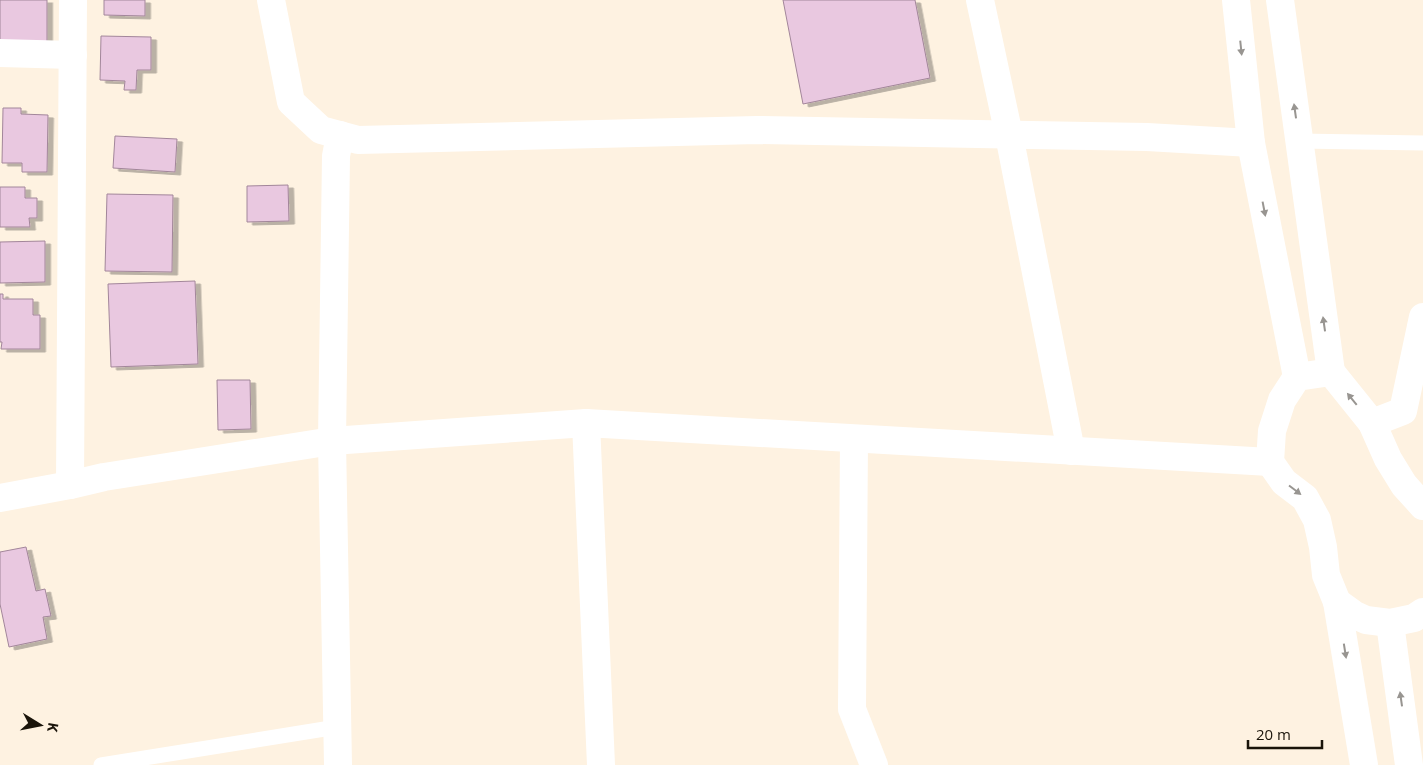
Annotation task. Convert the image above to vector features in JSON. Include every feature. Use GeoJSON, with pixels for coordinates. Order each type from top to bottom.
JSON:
{"type":"FeatureCollection","features":[{"type":"Feature","properties":{"kind":"street"},"geometry":{"type":"LineString","coordinates":[[70,485],[74,0]]}},
{"type":"Feature","properties":{"kind":"street"},"geometry":{"type":"LineString","coordinates":[[271,0],[291,102],[321,130],[358,140],[757,130],[1147,137],[1251,142]]}},
{"type":"Feature","properties":{"kind":"street"},"geometry":{"type":"LineString","coordinates":[[980,0],[1009,134],[1071,450]]}},
{"type":"Feature","properties":{"kind":"street"},"geometry":{"type":"LineString","coordinates":[[1236,0],[1251,142],[1297,377],[1282,400],[1274,423],[1270,462],[1284,482],[1305,498],[1317,520],[1323,547],[1326,575],[1337,602],[1364,765]]}},
{"type":"Feature","properties":{"kind":"street"},"geometry":{"type":"LineString","coordinates":[[1280,0],[1330,372],[1372,423],[1388,459],[1400,479],[1423,506]]}},
{"type":"Feature","properties":{"kind":"street"},"geometry":{"type":"LineString","coordinates":[[0,53],[73,55]]}},
{"type":"Feature","properties":{"kind":"street"},"geometry":{"type":"LineString","coordinates":[[338,765],[332,441],[336,156],[340,135]]}},
{"type":"Feature","properties":{"kind":"street"},"geometry":{"type":"LineString","coordinates":[[1372,423],[1403,411],[1423,317]]}},
{"type":"Feature","properties":{"kind":"street"},"geometry":{"type":"LineString","coordinates":[[1297,377],[1330,372]]}},
{"type":"Feature","properties":{"kind":"street"},"geometry":{"type":"LineString","coordinates":[[0,498],[104,477],[332,441],[586,424],[1270,462]]}},
{"type":"Feature","properties":{"kind":"street"},"geometry":{"type":"LineString","coordinates":[[586,424],[601,765]]}},
{"type":"Feature","properties":{"kind":"street"},"geometry":{"type":"LineString","coordinates":[[854,439],[852,710],[874,765]]}},
{"type":"Feature","properties":{"kind":"street"},"geometry":{"type":"LineString","coordinates":[[1337,602],[1355,615],[1366,620],[1390,622],[1414,618],[1423,612]]}},
{"type":"Feature","properties":{"kind":"street"},"geometry":{"type":"LineString","coordinates":[[1390,622],[1410,765]]}},
{"type":"Feature","properties":{"kind":"lane"},"geometry":{"type":"LineString","coordinates":[[1299,141],[1423,143]]}},
{"type":"Feature","properties":{"kind":"lane"},"geometry":{"type":"LineString","coordinates":[[101,765],[337,727]]}},
{"type":"Feature","properties":{"kind":"building"},"geometry":{"type":"Polygon","coordinates":[[[0,0],[47,0],[47,43],[0,43],[0,0]]]}},
{"type":"Feature","properties":{"kind":"building"},"geometry":{"type":"Polygon","coordinates":[[[104,0],[145,0],[145,16],[104,15],[104,0]]]}},
{"type":"Feature","properties":{"kind":"building"},"geometry":{"type":"Polygon","coordinates":[[[783,0],[915,0],[930,78],[803,104],[783,0]]]}},
{"type":"Feature","properties":{"kind":"building"},"geometry":{"type":"Polygon","coordinates":[[[101,36],[151,37],[151,70],[137,70],[136,90],[124,90],[125,81],[100,80],[101,36]]]}},
{"type":"Feature","properties":{"kind":"building"},"geometry":{"type":"Polygon","coordinates":[[[3,108],[21,108],[21,114],[48,115],[47,172],[22,172],[22,163],[2,163],[3,108]]]}},
{"type":"Feature","properties":{"kind":"building"},"geometry":{"type":"Polygon","coordinates":[[[115,136],[177,139],[175,172],[113,168],[115,136]]]}},
{"type":"Feature","properties":{"kind":"building"},"geometry":{"type":"Polygon","coordinates":[[[288,185],[289,221],[247,222],[247,186],[288,185]]]}},
{"type":"Feature","properties":{"kind":"building"},"geometry":{"type":"Polygon","coordinates":[[[0,187],[25,187],[25,198],[37,198],[37,218],[29,218],[30,227],[0,227],[0,187]]]}},
{"type":"Feature","properties":{"kind":"building"},"geometry":{"type":"Polygon","coordinates":[[[107,194],[173,195],[172,272],[105,271],[107,194]]]}},
{"type":"Feature","properties":{"kind":"building"},"geometry":{"type":"Polygon","coordinates":[[[45,241],[45,282],[0,283],[0,242],[45,241]]]}},
{"type":"Feature","properties":{"kind":"building"},"geometry":{"type":"Polygon","coordinates":[[[195,281],[198,364],[111,367],[108,284],[195,281]]]}},
{"type":"Feature","properties":{"kind":"building"},"geometry":{"type":"Polygon","coordinates":[[[0,294],[3,294],[3,299],[33,299],[33,315],[40,315],[40,349],[1,349],[0,294]]]}},
{"type":"Feature","properties":{"kind":"building"},"geometry":{"type":"Polygon","coordinates":[[[217,380],[250,380],[251,429],[218,430],[217,380]]]}},
{"type":"Feature","properties":{"kind":"building"},"geometry":{"type":"Polygon","coordinates":[[[26,547],[36,591],[45,589],[51,616],[43,617],[47,639],[9,647],[0,604],[0,552],[26,547]]]}}]}
